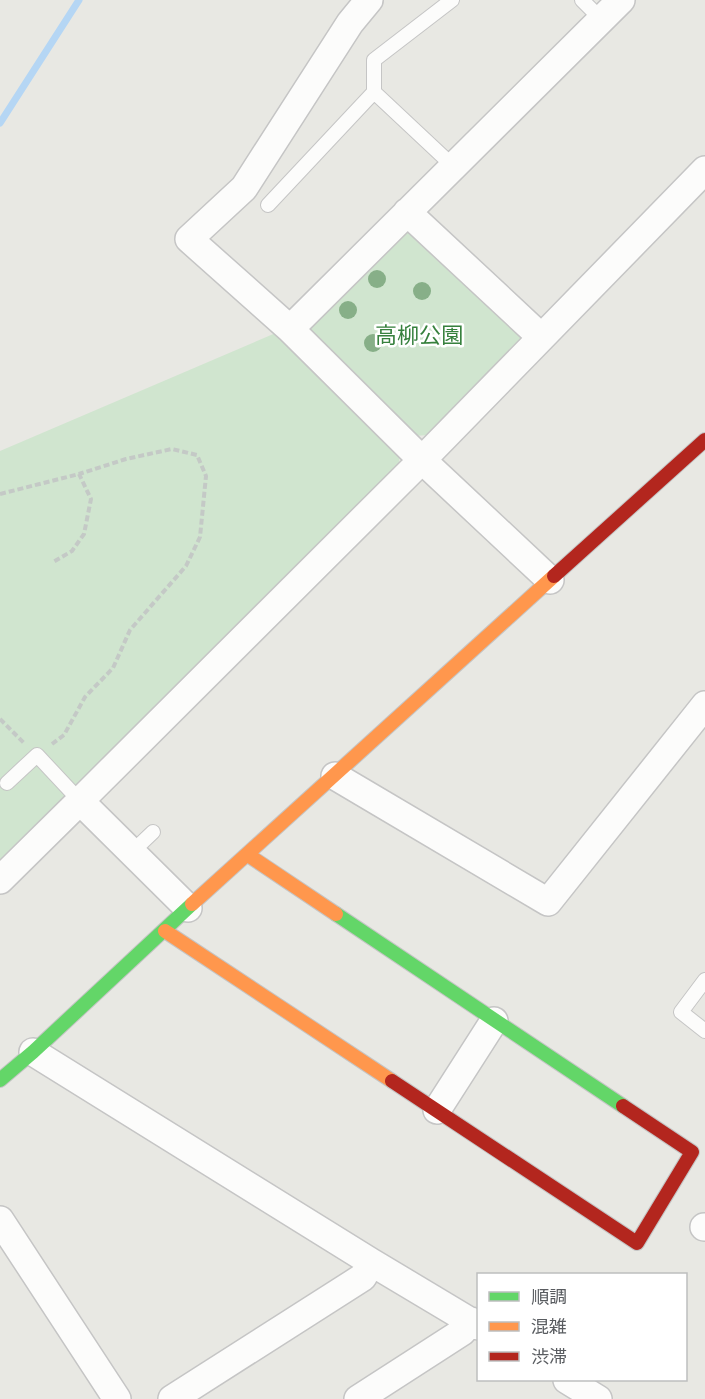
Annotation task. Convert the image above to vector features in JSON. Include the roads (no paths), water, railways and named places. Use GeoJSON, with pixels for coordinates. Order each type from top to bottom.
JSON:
{"type":"FeatureCollection","features":[{"type":"Feature","properties":{"kind":"street"},"geometry":{"type":"LineString","coordinates":[[369,0],[350,23],[244,188],[189,239],[290,329],[422,460],[550,580]]}},
{"type":"Feature","properties":{"kind":"street"},"geometry":{"type":"LineString","coordinates":[[290,329],[621,0]]}},
{"type":"Feature","properties":{"kind":"street"},"geometry":{"type":"LineString","coordinates":[[0,880],[422,460],[705,170]]}},
{"type":"Feature","properties":{"kind":"street"},"geometry":{"type":"LineString","coordinates":[[407,212],[541,337]]}},
{"type":"Feature","properties":{"kind":"street"},"geometry":{"type":"LineString","coordinates":[[0,1080],[550,580],[700,452]]}},
{"type":"Feature","properties":{"kind":"street"},"geometry":{"type":"LineString","coordinates":[[335,776],[548,902],[705,705]]}},
{"type":"Feature","properties":{"kind":"street"},"geometry":{"type":"LineString","coordinates":[[80,801],[188,908]]}},
{"type":"Feature","properties":{"kind":"street"},"geometry":{"type":"LineString","coordinates":[[165,931],[637,1243],[692,1152],[248,855]]}},
{"type":"Feature","properties":{"kind":"street"},"geometry":{"type":"LineString","coordinates":[[437,1110],[494,1021]]}},
{"type":"Feature","properties":{"kind":"street"},"geometry":{"type":"LineString","coordinates":[[33,1052],[475,1324],[358,1399]]}},
{"type":"Feature","properties":{"kind":"street"},"geometry":{"type":"LineString","coordinates":[[0,1220],[117,1399]]}},
{"type":"Feature","properties":{"kind":"street"},"geometry":{"type":"LineString","coordinates":[[172,1399],[363,1277],[371,1262]]}},
{"type":"Feature","properties":{"kind":"lane"},"geometry":{"type":"LineString","coordinates":[[268,205],[374,92],[374,60],[452,0]]}},
{"type":"Feature","properties":{"kind":"lane"},"geometry":{"type":"LineString","coordinates":[[582,0],[602,20]]}},
{"type":"Feature","properties":{"kind":"lane"},"geometry":{"type":"LineString","coordinates":[[374,92],[453,166]]}},
{"type":"Feature","properties":{"kind":"lane"},"geometry":{"type":"LineString","coordinates":[[7,783],[37,755],[80,801]]}},
{"type":"Feature","properties":{"kind":"lane"},"geometry":{"type":"LineString","coordinates":[[132,852],[153,832]]}},
{"type":"Feature","properties":{"kind":"lane"},"geometry":{"type":"LineString","coordinates":[[705,980],[681,1012],[705,1032]]}},
{"type":"Feature","properties":{"kind":"waterway"},"geometry":{"type":"LineString","coordinates":[[0,123],[79,0]]}},
{"type":"Feature","properties":{"kind":"park label","name":"高柳公園"},"geometry":{"type":"Point","coordinates":[419,335]}}]}
